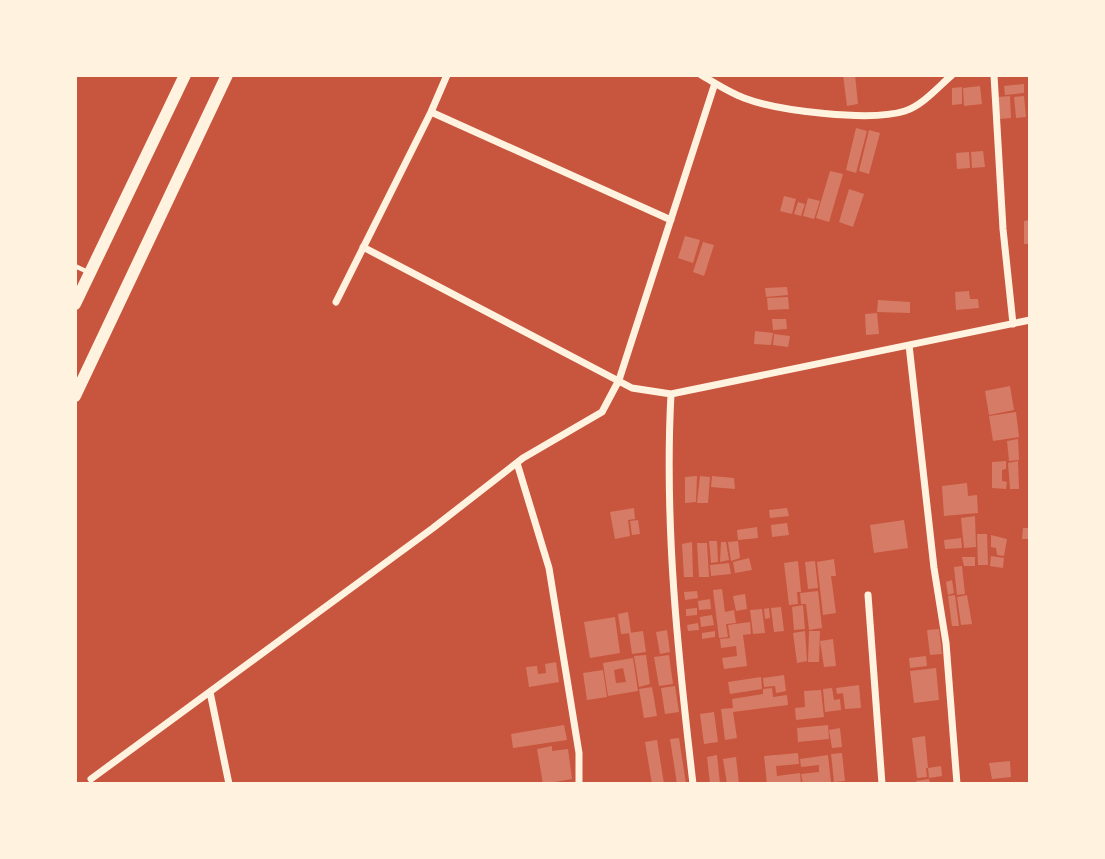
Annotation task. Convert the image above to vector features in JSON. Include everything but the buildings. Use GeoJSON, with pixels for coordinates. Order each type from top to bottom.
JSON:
{"type":"FeatureCollection","features":[{"type":"Feature","properties":{"kind":"main road"},"geometry":{"type":"LineString","coordinates":[[75,304],[186,75]]}},
{"type":"Feature","properties":{"kind":"main road"},"geometry":{"type":"LineString","coordinates":[[75,396],[227,75]]}},
{"type":"Feature","properties":{"kind":"street"},"geometry":{"type":"LineString","coordinates":[[336,302],[447,75]]}},
{"type":"Feature","properties":{"kind":"street"},"geometry":{"type":"LineString","coordinates":[[701,75],[744,98],[812,113],[887,115],[907,111],[918,105],[952,75]]}},
{"type":"Feature","properties":{"kind":"street"},"geometry":{"type":"LineString","coordinates":[[994,75],[1003,229],[1013,324]]}},
{"type":"Feature","properties":{"kind":"street"},"geometry":{"type":"LineString","coordinates":[[92,779],[517,463],[602,412],[619,380],[715,83]]}},
{"type":"Feature","properties":{"kind":"street"},"geometry":{"type":"LineString","coordinates":[[431,112],[671,220]]}},
{"type":"Feature","properties":{"kind":"street"},"geometry":{"type":"LineString","coordinates":[[363,247],[632,388],[671,394],[1030,320]]}},
{"type":"Feature","properties":{"kind":"street"},"geometry":{"type":"LineString","coordinates":[[909,345],[934,568],[946,643],[957,784]]}},
{"type":"Feature","properties":{"kind":"street"},"geometry":{"type":"LineString","coordinates":[[671,394],[668,441],[671,548],[693,784]]}},
{"type":"Feature","properties":{"kind":"street"},"geometry":{"type":"LineString","coordinates":[[517,463],[551,579],[579,753],[579,784]]}},
{"type":"Feature","properties":{"kind":"street"},"geometry":{"type":"LineString","coordinates":[[868,595],[882,784]]}},
{"type":"Feature","properties":{"kind":"street"},"geometry":{"type":"LineString","coordinates":[[210,692],[229,784]]}},
{"type":"Feature","properties":{"kind":"lane"},"geometry":{"type":"LineString","coordinates":[[75,266],[91,273]]}}]}
